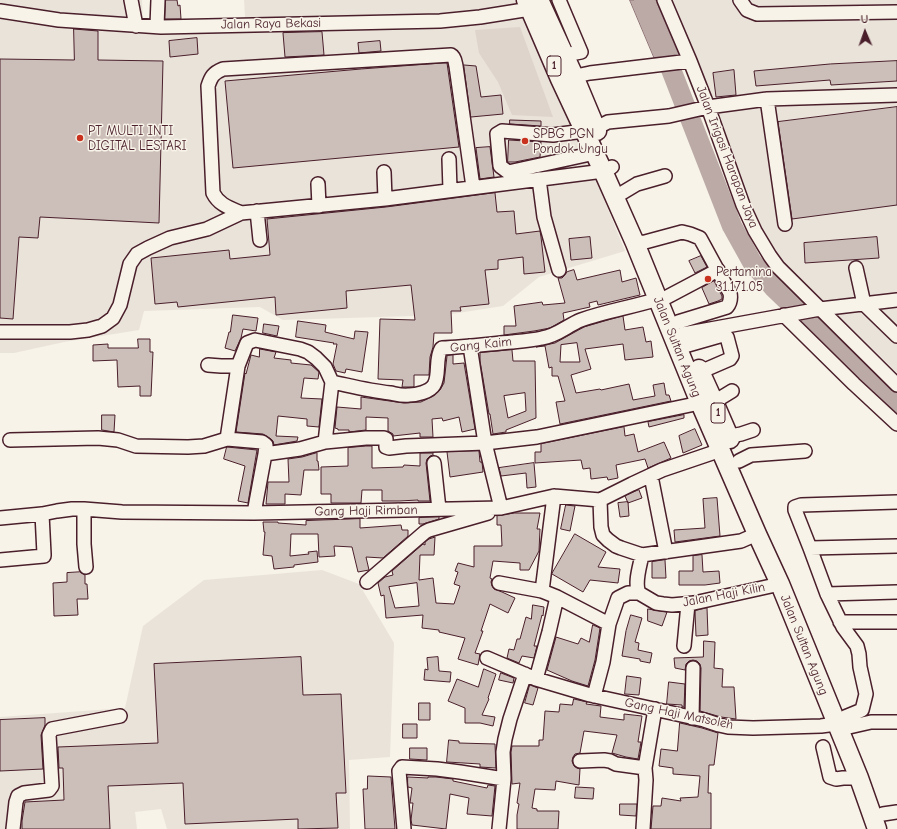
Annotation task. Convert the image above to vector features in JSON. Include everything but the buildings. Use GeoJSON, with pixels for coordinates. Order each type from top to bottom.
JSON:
{"type":"FeatureCollection","features":[{"type":"Feature","properties":{"kind":"highway","name":"Jalan Sultan Agung"},"geometry":{"type":"LineString","coordinates":[[534,3],[565,55],[567,77]]}},
{"type":"Feature","properties":{"kind":"highway","name":"Jalan Sultan Agung"},"geometry":{"type":"LineString","coordinates":[[534,3],[640,243],[726,450],[757,534],[887,821]]}},
{"type":"Feature","properties":{"kind":"highway","name":"Jalan Sultan Agung"},"geometry":{"type":"LineString","coordinates":[[590,129],[595,153],[608,169],[622,193],[640,243]]}},
{"type":"Feature","properties":{"kind":"highway","name":"Jalan Sultan Agung"},"geometry":{"type":"LineString","coordinates":[[662,298],[683,334],[700,372],[707,403]]}},
{"type":"Feature","properties":{"kind":"highway","name":"Jalan Sultan Agung"},"geometry":{"type":"LineString","coordinates":[[726,450],[790,578],[843,723],[859,778],[887,821]]}},
{"type":"Feature","properties":{"kind":"street"},"geometry":{"type":"LineString","coordinates":[[131,0],[136,26]]}},
{"type":"Feature","properties":{"kind":"street"},"geometry":{"type":"LineString","coordinates":[[157,26],[158,0]]}},
{"type":"Feature","properties":{"kind":"street"},"geometry":{"type":"LineString","coordinates":[[559,0],[581,52],[565,55]]}},
{"type":"Feature","properties":{"kind":"street","name":"Jalan Irigasi Harapan Jaya"},"geometry":{"type":"LineString","coordinates":[[664,0],[690,61],[702,109],[755,231],[770,256],[815,310],[897,385]]}},
{"type":"Feature","properties":{"kind":"street"},"geometry":{"type":"LineString","coordinates":[[740,0],[747,10],[757,14],[897,12]]}},
{"type":"Feature","properties":{"kind":"street","name":"Jalan Raya Bekasi"},"geometry":{"type":"LineString","coordinates":[[0,11],[59,20],[161,27],[440,20],[480,16],[534,3]]}},
{"type":"Feature","properties":{"kind":"street"},"geometry":{"type":"LineString","coordinates":[[241,213],[223,204],[216,199],[213,194],[208,86],[210,78],[216,72],[222,69],[230,68],[453,56],[456,66],[473,187]]}},
{"type":"Feature","properties":{"kind":"street"},"geometry":{"type":"LineString","coordinates":[[567,77],[649,65],[690,61]]}},
{"type":"Feature","properties":{"kind":"street"},"geometry":{"type":"LineString","coordinates":[[595,153],[508,172],[500,166],[498,134],[502,131],[552,135],[590,129],[608,122],[669,116],[702,109],[767,99],[897,95]]}},
{"type":"Feature","properties":{"kind":"street"},"geometry":{"type":"LineString","coordinates":[[767,99],[785,224]]}},
{"type":"Feature","properties":{"kind":"street"},"geometry":{"type":"LineString","coordinates":[[448,159],[450,190]]}},
{"type":"Feature","properties":{"kind":"street"},"geometry":{"type":"LineString","coordinates":[[0,332],[70,332],[88,330],[102,326],[112,318],[120,305],[130,264],[137,254],[170,238],[207,229],[241,213],[385,199],[608,169]]}},
{"type":"Feature","properties":{"kind":"street"},"geometry":{"type":"LineString","coordinates":[[384,172],[385,199]]}},
{"type":"Feature","properties":{"kind":"street"},"geometry":{"type":"LineString","coordinates":[[622,193],[638,184],[665,176]]}},
{"type":"Feature","properties":{"kind":"street"},"geometry":{"type":"LineString","coordinates":[[539,179],[544,217],[560,270]]}},
{"type":"Feature","properties":{"kind":"street"},"geometry":{"type":"LineString","coordinates":[[318,184],[319,206]]}},
{"type":"Feature","properties":{"kind":"street"},"geometry":{"type":"LineString","coordinates":[[257,211],[260,240]]}},
{"type":"Feature","properties":{"kind":"street"},"geometry":{"type":"LineString","coordinates":[[640,243],[682,232],[700,238],[730,292],[731,300],[727,307],[683,334]]}},
{"type":"Feature","properties":{"kind":"street"},"geometry":{"type":"LineString","coordinates":[[856,268],[864,304],[897,336]]}},
{"type":"Feature","properties":{"kind":"street","name":"Gang Kaim"},"geometry":{"type":"LineString","coordinates":[[332,382],[407,396],[420,394],[429,390],[435,384],[438,353],[441,349],[542,338],[556,334],[572,324],[588,318],[662,298],[718,270]]}},
{"type":"Feature","properties":{"kind":"street"},"geometry":{"type":"LineString","coordinates":[[683,334],[815,310],[897,300]]}},
{"type":"Feature","properties":{"kind":"street"},"geometry":{"type":"LineString","coordinates":[[790,314],[854,384],[897,424]]}},
{"type":"Feature","properties":{"kind":"street"},"geometry":{"type":"LineString","coordinates":[[683,334],[727,337],[732,356],[730,359],[700,372]]}},
{"type":"Feature","properties":{"kind":"street"},"geometry":{"type":"LineString","coordinates":[[227,439],[238,366],[247,343],[259,341],[308,352],[325,368],[332,382],[325,442]]}},
{"type":"Feature","properties":{"kind":"street"},"geometry":{"type":"LineString","coordinates":[[367,582],[425,532],[501,508],[485,443],[470,346]]}},
{"type":"Feature","properties":{"kind":"street"},"geometry":{"type":"LineString","coordinates":[[208,365],[238,366]]}},
{"type":"Feature","properties":{"kind":"street"},"geometry":{"type":"LineString","coordinates":[[265,454],[325,442],[383,437],[386,439],[386,447],[389,448],[485,443],[537,437],[707,403],[732,391]]}},
{"type":"Feature","properties":{"kind":"street"},"geometry":{"type":"LineString","coordinates":[[726,450],[741,434],[753,430]]}},
{"type":"Feature","properties":{"kind":"street"},"geometry":{"type":"LineString","coordinates":[[10,440],[98,438],[118,440],[136,446],[188,447],[204,446],[227,439],[262,442],[266,445],[265,454],[254,513]]}},
{"type":"Feature","properties":{"kind":"street"},"geometry":{"type":"LineString","coordinates":[[757,534],[741,541],[642,555],[616,546],[603,535],[601,527],[600,500],[668,468],[726,450],[751,455],[805,451]]}},
{"type":"Feature","properties":{"kind":"street"},"geometry":{"type":"LineString","coordinates":[[434,463],[439,509]]}},
{"type":"Feature","properties":{"kind":"street"},"geometry":{"type":"LineString","coordinates":[[651,476],[666,552]]}},
{"type":"Feature","properties":{"kind":"street"},"geometry":{"type":"LineString","coordinates":[[542,591],[554,496]]}},
{"type":"Feature","properties":{"kind":"street","name":"Gang Haji Rimban"},"geometry":{"type":"LineString","coordinates":[[0,518],[84,509],[122,512],[254,513],[501,508],[554,496],[600,500]]}},
{"type":"Feature","properties":{"kind":"street"},"geometry":{"type":"LineString","coordinates":[[843,723],[862,710],[866,694],[860,667],[859,654],[857,646],[840,622],[827,594],[795,510],[796,506],[801,505],[897,502]]}},
{"type":"Feature","properties":{"kind":"street"},"geometry":{"type":"LineString","coordinates":[[84,509],[84,544],[86,567]]}},
{"type":"Feature","properties":{"kind":"street"},"geometry":{"type":"LineString","coordinates":[[0,560],[44,556],[42,514]]}},
{"type":"Feature","properties":{"kind":"street"},"geometry":{"type":"LineString","coordinates":[[810,548],[897,546]]}},
{"type":"Feature","properties":{"kind":"street"},"geometry":{"type":"LineString","coordinates":[[594,696],[603,662],[609,624],[618,598],[628,593],[638,593],[637,582],[642,555]]}},
{"type":"Feature","properties":{"kind":"street"},"geometry":{"type":"LineString","coordinates":[[499,584],[542,591],[609,624]]}},
{"type":"Feature","properties":{"kind":"street","name":"Jalan Haji Kilin"},"geometry":{"type":"LineString","coordinates":[[638,593],[656,603],[672,605],[688,604],[780,584]]}},
{"type":"Feature","properties":{"kind":"street"},"geometry":{"type":"LineString","coordinates":[[827,594],[897,592]]}},
{"type":"Feature","properties":{"kind":"street"},"geometry":{"type":"LineString","coordinates":[[499,829],[504,779],[503,752],[505,739],[510,719],[549,632],[556,597]]}},
{"type":"Feature","properties":{"kind":"street"},"geometry":{"type":"LineString","coordinates":[[684,646],[688,604]]}},
{"type":"Feature","properties":{"kind":"street"},"geometry":{"type":"LineString","coordinates":[[840,622],[897,622]]}},
{"type":"Feature","properties":{"kind":"street","name":"Gang Haji Matsoleh"},"geometry":{"type":"LineString","coordinates":[[487,658],[530,677],[594,696],[719,725],[753,728],[821,726],[843,723]]}},
{"type":"Feature","properties":{"kind":"street"},"geometry":{"type":"LineString","coordinates":[[692,718],[693,668]]}},
{"type":"Feature","properties":{"kind":"street"},"geometry":{"type":"LineString","coordinates":[[643,829],[646,780],[645,768],[654,709]]}},
{"type":"Feature","properties":{"kind":"street"},"geometry":{"type":"LineString","coordinates":[[13,829],[18,796],[24,793],[49,790],[52,786],[48,735],[52,729],[120,716]]}},
{"type":"Feature","properties":{"kind":"street"},"geometry":{"type":"LineString","coordinates":[[843,723],[897,722]]}},
{"type":"Feature","properties":{"kind":"street"},"geometry":{"type":"LineString","coordinates":[[823,747],[830,777],[836,779],[859,778]]}},
{"type":"Feature","properties":{"kind":"street"},"geometry":{"type":"LineString","coordinates":[[580,761],[604,760],[616,764],[645,768]]}},
{"type":"Feature","properties":{"kind":"street"},"geometry":{"type":"LineString","coordinates":[[404,829],[399,770],[402,767],[460,772],[504,779]]}},
{"type":"Feature","properties":{"kind":"shaded area"},"geometry":{"type":"Polygon","coordinates":[[[0,0],[142,0],[143,25],[192,24],[245,17],[244,0],[523,0],[625,251],[539,277],[503,306],[445,315],[283,320],[260,307],[144,311],[139,330],[64,342],[14,353],[0,353],[0,0]]]}},
{"type":"Feature","properties":{"kind":"shaded area"},"geometry":{"type":"Polygon","coordinates":[[[630,0],[664,0],[690,61],[657,64],[630,0]]]}},
{"type":"Feature","properties":{"kind":"shaded area"},"geometry":{"type":"Polygon","coordinates":[[[664,0],[897,0],[897,384],[820,309],[755,231],[664,0]]]}},
{"type":"Feature","properties":{"kind":"shaded area"},"geometry":{"type":"Polygon","coordinates":[[[520,27],[553,117],[512,115],[498,82],[479,53],[475,30],[520,27]]]}},
{"type":"Feature","properties":{"kind":"shaded area"},"geometry":{"type":"Polygon","coordinates":[[[322,570],[359,584],[394,643],[390,757],[349,760],[350,829],[167,829],[161,809],[135,812],[137,829],[0,829],[0,717],[125,708],[143,626],[204,580],[322,570]]]}},
{"type":"Feature","properties":{"kind":"waterway"},"geometry":{"type":"LineString","coordinates":[[644,0],[732,226],[752,262],[774,288],[897,406]]}},
{"type":"Feature","properties":{"kind":"place","name":"PT MULTI INTI DIGITAL LESTARI"},"geometry":{"type":"Point","coordinates":[80,138]}},
{"type":"Feature","properties":{"kind":"place","name":"SPBG PGN Pondok Ungu"},"geometry":{"type":"Point","coordinates":[525,141]}},
{"type":"Feature","properties":{"kind":"place","name":"Pertamina 31.171.05"},"geometry":{"type":"Point","coordinates":[708,279]}}]}
